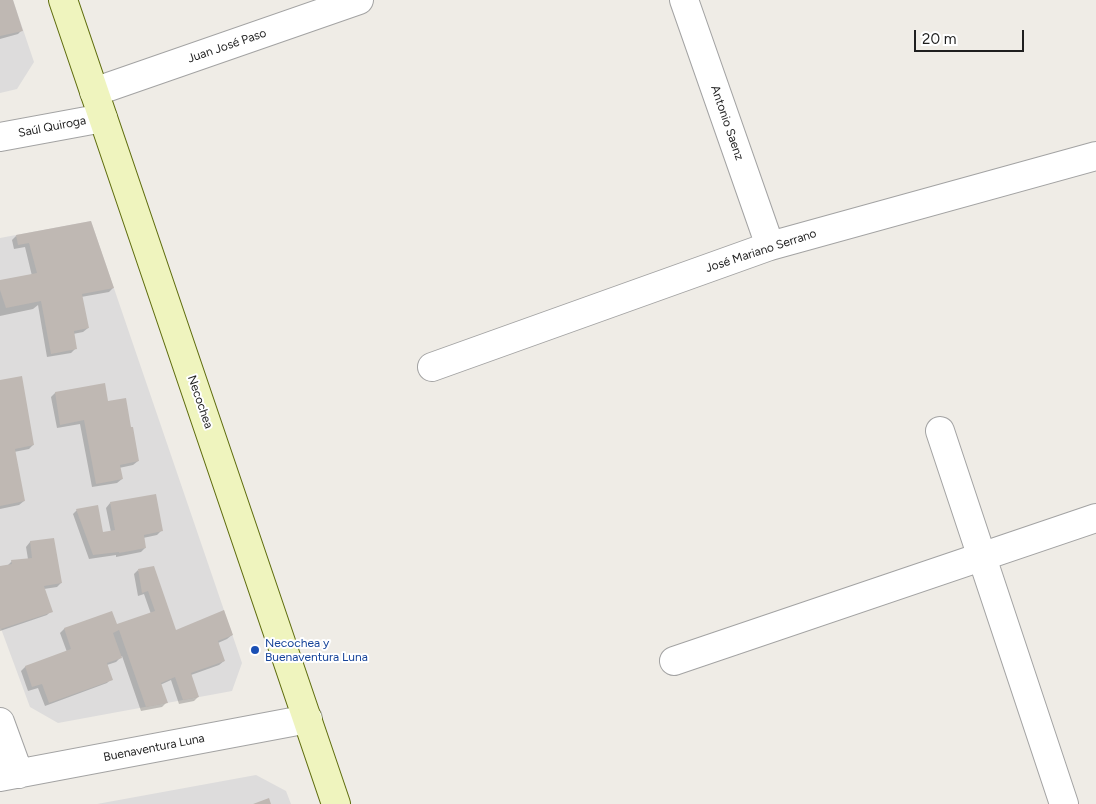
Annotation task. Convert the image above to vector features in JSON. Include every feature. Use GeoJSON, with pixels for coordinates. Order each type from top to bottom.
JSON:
{"type":"FeatureCollection","features":[{"type":"Feature","properties":{"kind":"main road","name":"Necochea"},"geometry":{"type":"LineString","coordinates":[[63,0],[336,804]]}},
{"type":"Feature","properties":{"kind":"street","name":"Juan José Paso"},"geometry":{"type":"LineString","coordinates":[[94,92],[359,0]]}},
{"type":"Feature","properties":{"kind":"street","name":"Antonio Saenz"},"geometry":{"type":"LineString","coordinates":[[684,0],[770,246]]}},
{"type":"Feature","properties":{"kind":"street","name":"Saúl Quiroga"},"geometry":{"type":"LineString","coordinates":[[0,137],[103,118]]}},
{"type":"Feature","properties":{"kind":"street","name":"José Mariano Serrano"},"geometry":{"type":"LineString","coordinates":[[432,367],[770,246],[1096,156]]}},
{"type":"Feature","properties":{"kind":"street"},"geometry":{"type":"LineString","coordinates":[[940,431],[1064,804]]}},
{"type":"Feature","properties":{"kind":"street"},"geometry":{"type":"LineString","coordinates":[[674,661],[1096,518]]}},
{"type":"Feature","properties":{"kind":"street","name":"Buenaventura Luna"},"geometry":{"type":"LineString","coordinates":[[9,775],[308,719]]}},
{"type":"Feature","properties":{"kind":"street"},"geometry":{"type":"LineString","coordinates":[[0,722],[9,775]]}},
{"type":"Feature","properties":{"kind":"shaded area"},"geometry":{"type":"Polygon","coordinates":[[[0,0],[13,0],[34,62],[17,89],[0,93],[0,0]]]}},
{"type":"Feature","properties":{"kind":"shaded area"},"geometry":{"type":"Polygon","coordinates":[[[91,221],[242,663],[232,691],[58,723],[30,707],[0,626],[0,238],[91,221]]]}},
{"type":"Feature","properties":{"kind":"shaded area"},"geometry":{"type":"Polygon","coordinates":[[[256,775],[286,791],[291,804],[97,804],[256,775]]]}},
{"type":"Feature","properties":{"kind":"building"},"geometry":{"type":"Polygon","coordinates":[[[0,0],[13,0],[23,31],[0,36],[0,0]]]}},
{"type":"Feature","properties":{"kind":"building"},"geometry":{"type":"Polygon","coordinates":[[[91,221],[114,288],[82,294],[89,328],[74,331],[77,349],[51,354],[41,301],[6,308],[0,290],[0,280],[37,273],[29,243],[18,245],[16,235],[91,221]]]}},
{"type":"Feature","properties":{"kind":"building"},"geometry":{"type":"Polygon","coordinates":[[[22,376],[34,445],[15,449],[25,501],[0,506],[0,380],[22,376]]]}},
{"type":"Feature","properties":{"kind":"building"},"geometry":{"type":"Polygon","coordinates":[[[105,383],[108,401],[126,398],[139,461],[120,465],[123,479],[96,484],[84,420],[60,425],[55,392],[105,383]]]}},
{"type":"Feature","properties":{"kind":"building"},"geometry":{"type":"Polygon","coordinates":[[[156,494],[163,531],[144,535],[146,548],[93,555],[76,509],[98,505],[103,532],[115,530],[110,502],[156,494]]]}},
{"type":"Feature","properties":{"kind":"building"},"geometry":{"type":"Polygon","coordinates":[[[54,538],[62,583],[44,586],[53,612],[1,629],[0,566],[12,564],[11,560],[32,558],[30,541],[54,538]]]}},
{"type":"Feature","properties":{"kind":"building"},"geometry":{"type":"Polygon","coordinates":[[[154,566],[176,630],[224,610],[233,635],[218,641],[225,661],[191,673],[199,697],[183,700],[175,677],[161,683],[168,703],[146,707],[119,630],[113,633],[122,658],[107,663],[113,680],[49,703],[42,684],[32,687],[25,666],[71,649],[64,628],[112,611],[117,624],[155,611],[148,591],[142,593],[138,569],[154,566]]]}},
{"type":"Feature","properties":{"kind":"building"},"geometry":{"type":"Polygon","coordinates":[[[269,798],[271,804],[253,804],[269,798]]]}},
{"type":"Feature","properties":{"kind":"place","name":"Necochea y Buenaventura Luna"},"geometry":{"type":"Point","coordinates":[255,650]}}]}
